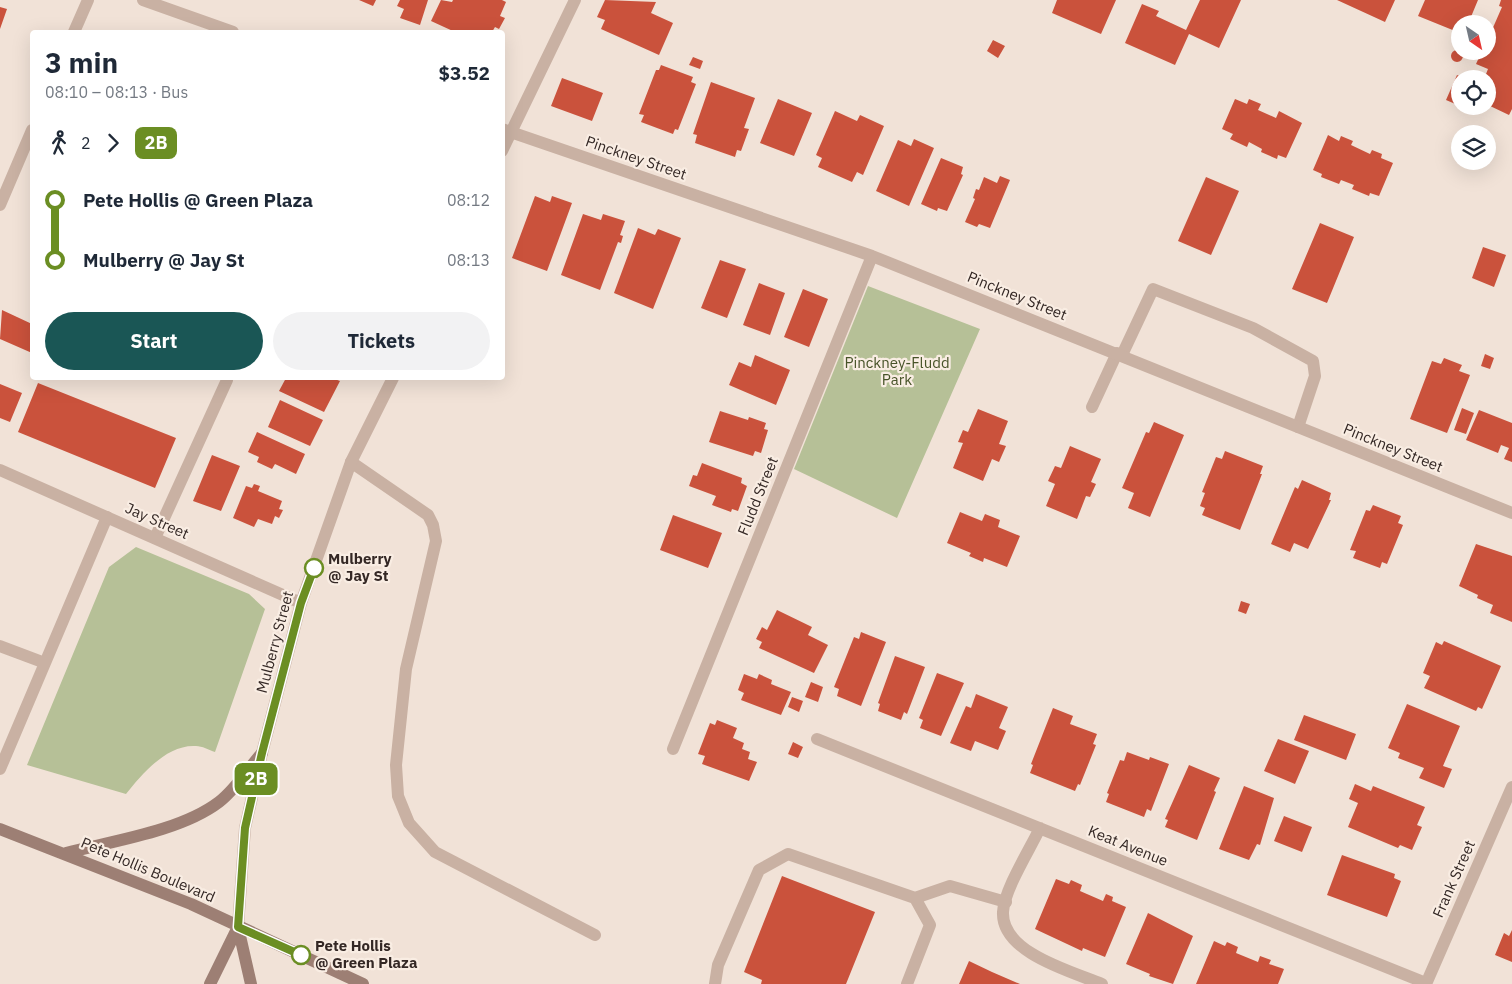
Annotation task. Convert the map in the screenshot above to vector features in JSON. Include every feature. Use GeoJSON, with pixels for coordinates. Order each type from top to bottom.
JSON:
{"type":"FeatureCollection","features":[{"type":"Feature","properties":{"kind":"main road"},"geometry":{"type":"LineString","coordinates":[[66,853],[180,823],[201,815],[221,801],[262,753]]}},
{"type":"Feature","properties":{"kind":"main road","name":"Pete Hollis Boulevard"},"geometry":{"type":"LineString","coordinates":[[0,828],[190,904],[363,984]]}},
{"type":"Feature","properties":{"kind":"main road"},"geometry":{"type":"LineString","coordinates":[[210,984],[238,927]]}},
{"type":"Feature","properties":{"kind":"main road"},"geometry":{"type":"LineString","coordinates":[[238,927],[251,984]]}},
{"type":"Feature","properties":{"kind":"street"},"geometry":{"type":"LineString","coordinates":[[75,30],[88,0]]}},
{"type":"Feature","properties":{"kind":"street"},"geometry":{"type":"LineString","coordinates":[[143,0],[227,30]]}},
{"type":"Feature","properties":{"kind":"street"},"geometry":{"type":"LineString","coordinates":[[507,131],[575,0]]}},
{"type":"Feature","properties":{"kind":"street","name":"Pinckney Street"},"geometry":{"type":"LineString","coordinates":[[507,131],[872,256],[1512,513]]}},
{"type":"Feature","properties":{"kind":"street"},"geometry":{"type":"LineString","coordinates":[[0,205],[30,135]]}},
{"type":"Feature","properties":{"kind":"street","name":"Fludd Street"},"geometry":{"type":"LineString","coordinates":[[673,749],[872,256]]}},
{"type":"Feature","properties":{"kind":"street"},"geometry":{"type":"LineString","coordinates":[[1092,407],[1153,289],[1253,328],[1313,361],[1315,376],[1298,427]]}},
{"type":"Feature","properties":{"kind":"street"},"geometry":{"type":"LineString","coordinates":[[155,538],[227,380]]}},
{"type":"Feature","properties":{"kind":"street","name":"Mulberry Street"},"geometry":{"type":"LineString","coordinates":[[238,927],[245,828],[262,753],[301,603],[351,462],[392,380]]}},
{"type":"Feature","properties":{"kind":"street"},"geometry":{"type":"LineString","coordinates":[[351,462],[428,515],[433,525],[436,541],[406,669],[396,764],[398,796],[409,823],[435,852],[596,935]]}},
{"type":"Feature","properties":{"kind":"street","name":"Jay Street"},"geometry":{"type":"LineString","coordinates":[[0,470],[301,603]]}},
{"type":"Feature","properties":{"kind":"street"},"geometry":{"type":"LineString","coordinates":[[0,769],[107,517]]}},
{"type":"Feature","properties":{"kind":"street"},"geometry":{"type":"LineString","coordinates":[[0,646],[45,663]]}},
{"type":"Feature","properties":{"kind":"street","name":"Keat Avenue"},"geometry":{"type":"LineString","coordinates":[[817,739],[1426,983]]}},
{"type":"Feature","properties":{"kind":"street","name":"Frank Street"},"geometry":{"type":"LineString","coordinates":[[1426,983],[1512,787]]}},
{"type":"Feature","properties":{"kind":"street"},"geometry":{"type":"LineString","coordinates":[[1040,828],[1010,889],[1003,912],[1007,930],[1021,947],[1040,960],[1102,984]]}},
{"type":"Feature","properties":{"kind":"street"},"geometry":{"type":"LineString","coordinates":[[715,984],[718,965],[759,870],[788,854],[915,898],[950,886],[1006,902]]}},
{"type":"Feature","properties":{"kind":"street"},"geometry":{"type":"LineString","coordinates":[[907,984],[930,925],[915,898]]}},
{"type":"Feature","properties":{"kind":"green space","name":"Pinckney-Fludd Park"},"geometry":{"type":"Polygon","coordinates":[[[868,286],[980,329],[897,518],[794,469],[868,286]]]}},
{"type":"Feature","properties":{"kind":"green space"},"geometry":{"type":"Polygon","coordinates":[[[136,547],[249,594],[265,609],[215,752],[196,746],[175,750],[165,755],[148,769],[126,794],[27,765],[109,567],[136,547]]]}},
{"type":"Feature","properties":{"kind":"building"},"geometry":{"type":"Polygon","coordinates":[[[359,0],[376,0],[373,6],[359,0]]]}},
{"type":"Feature","properties":{"kind":"building"},"geometry":{"type":"Polygon","coordinates":[[[400,0],[428,0],[420,25],[400,18],[404,9],[397,6],[400,0]]]}},
{"type":"Feature","properties":{"kind":"building"},"geometry":{"type":"Polygon","coordinates":[[[441,0],[452,2],[453,0],[502,0],[506,2],[500,16],[505,18],[499,29],[495,27],[493,30],[451,30],[431,21],[441,0]]]}},
{"type":"Feature","properties":{"kind":"building"},"geometry":{"type":"Polygon","coordinates":[[[605,0],[656,2],[651,13],[673,23],[659,55],[601,29],[605,20],[597,17],[605,0]]]}},
{"type":"Feature","properties":{"kind":"building"},"geometry":{"type":"Polygon","coordinates":[[[1057,0],[1116,0],[1101,34],[1052,13],[1057,0]]]}},
{"type":"Feature","properties":{"kind":"building"},"geometry":{"type":"Polygon","coordinates":[[[1200,0],[1241,0],[1219,48],[1189,34],[1175,65],[1125,43],[1142,4],[1159,11],[1156,16],[1186,30],[1200,0]]]}},
{"type":"Feature","properties":{"kind":"building"},"geometry":{"type":"Polygon","coordinates":[[[1337,0],[1395,0],[1385,22],[1337,0]]]}},
{"type":"Feature","properties":{"kind":"building"},"geometry":{"type":"Polygon","coordinates":[[[1425,0],[1478,0],[1472,15],[1451,15],[1451,29],[1418,16],[1425,0]]]}},
{"type":"Feature","properties":{"kind":"building"},"geometry":{"type":"Polygon","coordinates":[[[1501,0],[1512,0],[1512,109],[1509,115],[1496,109],[1496,70],[1488,70],[1476,64],[1478,60],[1496,60],[1496,21],[1502,7],[1499,6],[1501,0]]]}},
{"type":"Feature","properties":{"kind":"building"},"geometry":{"type":"Polygon","coordinates":[[[0,7],[7,9],[0,29],[0,7]]]}},
{"type":"Feature","properties":{"kind":"building"},"geometry":{"type":"Polygon","coordinates":[[[993,40],[1005,46],[998,58],[987,51],[993,40]]]}},
{"type":"Feature","properties":{"kind":"building"},"geometry":{"type":"Polygon","coordinates":[[[693,57],[703,61],[700,69],[689,65],[693,57]]]}},
{"type":"Feature","properties":{"kind":"building"},"geometry":{"type":"Polygon","coordinates":[[[661,65],[693,77],[691,82],[696,84],[678,130],[675,129],[673,134],[641,122],[644,115],[639,114],[656,70],[659,70],[661,65]]]}},
{"type":"Feature","properties":{"kind":"building"},"geometry":{"type":"Polygon","coordinates":[[[562,78],[603,93],[592,121],[551,106],[562,78]]]}},
{"type":"Feature","properties":{"kind":"building"},"geometry":{"type":"Polygon","coordinates":[[[711,82],[755,98],[744,128],[749,129],[741,151],[737,150],[735,157],[695,143],[697,135],[693,134],[711,82]]]}},
{"type":"Feature","properties":{"kind":"building"},"geometry":{"type":"Polygon","coordinates":[[[1451,89],[1451,102],[1446,100],[1451,89]]]}},
{"type":"Feature","properties":{"kind":"building"},"geometry":{"type":"Polygon","coordinates":[[[778,99],[812,113],[794,156],[760,143],[778,99]]]}},
{"type":"Feature","properties":{"kind":"building"},"geometry":{"type":"Polygon","coordinates":[[[1235,99],[1247,104],[1249,99],[1261,104],[1258,110],[1276,118],[1279,111],[1302,123],[1286,158],[1278,155],[1277,159],[1261,152],[1262,149],[1249,142],[1247,147],[1230,139],[1233,134],[1222,129],[1235,99]]]}},
{"type":"Feature","properties":{"kind":"building"},"geometry":{"type":"Polygon","coordinates":[[[835,111],[857,121],[860,115],[884,126],[863,175],[857,172],[852,182],[818,167],[822,158],[816,155],[835,111]]]}},
{"type":"Feature","properties":{"kind":"building"},"geometry":{"type":"Polygon","coordinates":[[[1328,135],[1339,141],[1341,136],[1353,141],[1351,145],[1370,154],[1372,150],[1382,154],[1381,158],[1393,163],[1379,196],[1370,193],[1369,196],[1352,189],[1354,185],[1341,180],[1339,184],[1321,177],[1322,174],[1313,170],[1328,135]]]}},
{"type":"Feature","properties":{"kind":"building"},"geometry":{"type":"Polygon","coordinates":[[[914,139],[934,148],[909,206],[876,191],[898,140],[911,146],[914,139]]]}},
{"type":"Feature","properties":{"kind":"building"},"geometry":{"type":"Polygon","coordinates":[[[941,158],[963,167],[961,174],[963,175],[947,211],[938,208],[937,211],[921,204],[941,158]]]}},
{"type":"Feature","properties":{"kind":"building"},"geometry":{"type":"Polygon","coordinates":[[[1000,176],[1010,180],[990,228],[979,224],[977,227],[965,222],[975,199],[973,198],[976,189],[979,190],[984,177],[997,183],[1000,176]]]}},
{"type":"Feature","properties":{"kind":"building"},"geometry":{"type":"Polygon","coordinates":[[[1206,177],[1239,191],[1211,255],[1178,241],[1206,177]]]}},
{"type":"Feature","properties":{"kind":"building"},"geometry":{"type":"Polygon","coordinates":[[[535,196],[550,202],[552,196],[572,203],[547,271],[512,258],[535,196]]]}},
{"type":"Feature","properties":{"kind":"building"},"geometry":{"type":"Polygon","coordinates":[[[583,214],[601,220],[603,214],[625,221],[620,235],[623,236],[621,243],[618,242],[600,290],[561,275],[583,214]]]}},
{"type":"Feature","properties":{"kind":"building"},"geometry":{"type":"Polygon","coordinates":[[[1320,223],[1354,237],[1327,303],[1292,289],[1320,223]]]}},
{"type":"Feature","properties":{"kind":"building"},"geometry":{"type":"Polygon","coordinates":[[[638,228],[655,235],[658,229],[681,238],[653,309],[614,293],[638,228]]]}},
{"type":"Feature","properties":{"kind":"building"},"geometry":{"type":"Polygon","coordinates":[[[1483,247],[1506,255],[1494,287],[1472,278],[1483,247]]]}},
{"type":"Feature","properties":{"kind":"building"},"geometry":{"type":"Polygon","coordinates":[[[720,260],[746,269],[727,318],[701,308],[720,260]]]}},
{"type":"Feature","properties":{"kind":"building"},"geometry":{"type":"Polygon","coordinates":[[[759,283],[785,293],[770,335],[743,325],[759,283]]]}},
{"type":"Feature","properties":{"kind":"building"},"geometry":{"type":"Polygon","coordinates":[[[803,289],[828,299],[809,347],[784,337],[803,289]]]}},
{"type":"Feature","properties":{"kind":"building"},"geometry":{"type":"Polygon","coordinates":[[[2,310],[30,323],[30,352],[0,339],[2,310]]]}},
{"type":"Feature","properties":{"kind":"building"},"geometry":{"type":"Polygon","coordinates":[[[1485,354],[1494,358],[1490,369],[1481,366],[1485,354]]]}},
{"type":"Feature","properties":{"kind":"building"},"geometry":{"type":"Polygon","coordinates":[[[755,355],[790,370],[776,405],[729,385],[739,362],[751,367],[755,355]]]}},
{"type":"Feature","properties":{"kind":"building"},"geometry":{"type":"Polygon","coordinates":[[[1444,358],[1462,365],[1459,371],[1470,375],[1447,433],[1410,419],[1432,361],[1441,364],[1444,358]]]}},
{"type":"Feature","properties":{"kind":"building"},"geometry":{"type":"Polygon","coordinates":[[[285,380],[340,381],[324,412],[279,391],[285,380]]]}},
{"type":"Feature","properties":{"kind":"building"},"geometry":{"type":"Polygon","coordinates":[[[38,383],[176,438],[155,488],[18,432],[38,383]]]}},
{"type":"Feature","properties":{"kind":"building"},"geometry":{"type":"Polygon","coordinates":[[[0,384],[22,393],[10,422],[0,418],[0,384]]]}},
{"type":"Feature","properties":{"kind":"building"},"geometry":{"type":"Polygon","coordinates":[[[280,400],[323,420],[310,446],[268,427],[280,400]]]}},
{"type":"Feature","properties":{"kind":"building"},"geometry":{"type":"Polygon","coordinates":[[[1462,408],[1474,413],[1466,434],[1454,430],[1462,408]]]}},
{"type":"Feature","properties":{"kind":"building"},"geometry":{"type":"Polygon","coordinates":[[[978,409],[1008,421],[999,444],[1006,446],[999,462],[992,459],[983,481],[953,468],[963,443],[958,442],[963,430],[968,432],[978,409]]]}},
{"type":"Feature","properties":{"kind":"building"},"geometry":{"type":"Polygon","coordinates":[[[1479,410],[1512,423],[1512,462],[1504,459],[1509,448],[1501,445],[1498,453],[1466,440],[1479,410]]]}},
{"type":"Feature","properties":{"kind":"building"},"geometry":{"type":"Polygon","coordinates":[[[720,411],[748,420],[749,417],[766,423],[764,429],[768,430],[761,453],[755,451],[753,456],[709,442],[720,411]]]}},
{"type":"Feature","properties":{"kind":"building"},"geometry":{"type":"Polygon","coordinates":[[[1154,422],[1184,435],[1150,517],[1128,508],[1134,493],[1122,488],[1146,432],[1149,433],[1154,422]]]}},
{"type":"Feature","properties":{"kind":"building"},"geometry":{"type":"Polygon","coordinates":[[[257,432],[305,454],[296,474],[275,464],[272,469],[257,462],[259,457],[248,452],[257,432]]]}},
{"type":"Feature","properties":{"kind":"building"},"geometry":{"type":"Polygon","coordinates":[[[1070,446],[1101,459],[1091,482],[1096,484],[1090,497],[1086,496],[1077,519],[1046,506],[1055,484],[1048,481],[1055,466],[1061,468],[1070,446]]]}},
{"type":"Feature","properties":{"kind":"building"},"geometry":{"type":"Polygon","coordinates":[[[1225,451],[1263,466],[1260,474],[1262,474],[1240,530],[1202,515],[1205,508],[1200,506],[1205,493],[1202,492],[1216,457],[1222,459],[1225,451]]]}},
{"type":"Feature","properties":{"kind":"building"},"geometry":{"type":"Polygon","coordinates":[[[212,455],[240,466],[221,511],[193,501],[212,455]]]}},
{"type":"Feature","properties":{"kind":"building"},"geometry":{"type":"Polygon","coordinates":[[[702,463],[742,478],[741,483],[747,486],[738,511],[732,509],[731,512],[712,505],[716,496],[689,486],[693,475],[697,476],[702,463]]]}},
{"type":"Feature","properties":{"kind":"building"},"geometry":{"type":"Polygon","coordinates":[[[1302,480],[1331,493],[1329,500],[1331,500],[1308,549],[1294,543],[1290,552],[1271,544],[1295,487],[1298,489],[1302,480]]]}},
{"type":"Feature","properties":{"kind":"building"},"geometry":{"type":"Polygon","coordinates":[[[254,484],[260,486],[258,491],[282,501],[279,509],[283,510],[279,518],[275,516],[272,524],[258,519],[254,527],[233,518],[246,486],[252,488],[254,484]]]}},
{"type":"Feature","properties":{"kind":"building"},"geometry":{"type":"Polygon","coordinates":[[[1373,505],[1401,516],[1398,523],[1403,525],[1387,564],[1382,562],[1380,568],[1353,558],[1356,551],[1350,550],[1366,510],[1370,511],[1373,505]]]}},
{"type":"Feature","properties":{"kind":"building"},"geometry":{"type":"Polygon","coordinates":[[[960,512],[982,521],[985,514],[1000,520],[998,527],[1020,536],[1007,567],[984,558],[983,562],[969,556],[971,553],[947,543],[960,512]]]}},
{"type":"Feature","properties":{"kind":"building"},"geometry":{"type":"Polygon","coordinates":[[[673,515],[722,533],[708,568],[660,550],[673,515]]]}},
{"type":"Feature","properties":{"kind":"building"},"geometry":{"type":"Polygon","coordinates":[[[1476,544],[1512,556],[1512,622],[1490,613],[1493,605],[1477,598],[1478,595],[1459,586],[1476,544]]]}},
{"type":"Feature","properties":{"kind":"building"},"geometry":{"type":"Polygon","coordinates":[[[1241,601],[1250,604],[1246,614],[1238,611],[1241,601]]]}},
{"type":"Feature","properties":{"kind":"building"},"geometry":{"type":"Polygon","coordinates":[[[777,610],[812,627],[808,635],[828,645],[814,673],[759,648],[762,642],[756,639],[762,627],[767,630],[777,610]]]}},
{"type":"Feature","properties":{"kind":"building"},"geometry":{"type":"Polygon","coordinates":[[[861,632],[886,642],[861,706],[837,696],[839,689],[834,687],[854,637],[859,639],[861,632]]]}},
{"type":"Feature","properties":{"kind":"building"},"geometry":{"type":"Polygon","coordinates":[[[1444,641],[1501,666],[1482,709],[1478,707],[1476,711],[1424,688],[1430,676],[1423,673],[1436,642],[1442,645],[1444,641]]]}},
{"type":"Feature","properties":{"kind":"building"},"geometry":{"type":"Polygon","coordinates":[[[895,656],[925,667],[907,714],[904,712],[901,720],[878,711],[880,704],[878,703],[895,656]]]}},
{"type":"Feature","properties":{"kind":"building"},"geometry":{"type":"Polygon","coordinates":[[[937,673],[964,683],[941,736],[920,728],[923,720],[919,718],[937,673]]]}},
{"type":"Feature","properties":{"kind":"building"},"geometry":{"type":"Polygon","coordinates":[[[744,674],[757,679],[759,674],[772,680],[771,684],[791,692],[781,715],[741,700],[744,693],[738,690],[744,674]]]}},
{"type":"Feature","properties":{"kind":"building"},"geometry":{"type":"Polygon","coordinates":[[[811,682],[823,687],[818,702],[805,697],[811,682]]]}},
{"type":"Feature","properties":{"kind":"building"},"geometry":{"type":"Polygon","coordinates":[[[976,694],[1008,707],[999,728],[1006,731],[998,750],[975,741],[971,751],[950,743],[966,706],[971,708],[976,694]]]}},
{"type":"Feature","properties":{"kind":"building"},"geometry":{"type":"Polygon","coordinates":[[[792,697],[803,701],[799,712],[788,707],[792,697]]]}},
{"type":"Feature","properties":{"kind":"building"},"geometry":{"type":"Polygon","coordinates":[[[1407,704],[1460,726],[1443,766],[1452,769],[1444,788],[1419,778],[1424,768],[1398,758],[1400,753],[1388,748],[1407,704]]]}},
{"type":"Feature","properties":{"kind":"building"},"geometry":{"type":"Polygon","coordinates":[[[1053,708],[1073,716],[1070,724],[1097,734],[1093,744],[1096,745],[1080,785],[1078,784],[1075,791],[1030,773],[1033,765],[1031,764],[1053,708]]]}},
{"type":"Feature","properties":{"kind":"building"},"geometry":{"type":"Polygon","coordinates":[[[1304,715],[1356,734],[1346,760],[1294,740],[1304,715]]]}},
{"type":"Feature","properties":{"kind":"building"},"geometry":{"type":"Polygon","coordinates":[[[717,720],[737,728],[733,738],[744,743],[742,749],[750,752],[748,759],[757,762],[749,781],[702,764],[705,756],[698,754],[710,723],[715,725],[717,720]]]}},
{"type":"Feature","properties":{"kind":"building"},"geometry":{"type":"Polygon","coordinates":[[[1278,739],[1309,751],[1295,784],[1264,771],[1278,739]]]}},
{"type":"Feature","properties":{"kind":"building"},"geometry":{"type":"Polygon","coordinates":[[[793,742],[803,747],[798,758],[788,754],[793,742]]]}},
{"type":"Feature","properties":{"kind":"building"},"geometry":{"type":"Polygon","coordinates":[[[1127,752],[1149,760],[1150,757],[1169,764],[1151,811],[1147,809],[1144,817],[1106,802],[1109,794],[1107,793],[1120,760],[1124,761],[1127,752]]]}},
{"type":"Feature","properties":{"kind":"building"},"geometry":{"type":"Polygon","coordinates":[[[1189,765],[1220,778],[1197,840],[1165,827],[1168,820],[1165,819],[1189,765]]]}},
{"type":"Feature","properties":{"kind":"building"},"geometry":{"type":"Polygon","coordinates":[[[1355,784],[1371,791],[1373,786],[1425,807],[1417,825],[1422,827],[1412,850],[1400,845],[1398,848],[1348,827],[1358,803],[1349,799],[1355,784]]]}},
{"type":"Feature","properties":{"kind":"building"},"geometry":{"type":"Polygon","coordinates":[[[1244,786],[1274,798],[1260,845],[1257,844],[1249,860],[1219,849],[1244,786]]]}},
{"type":"Feature","properties":{"kind":"building"},"geometry":{"type":"Polygon","coordinates":[[[1284,816],[1312,827],[1302,852],[1274,841],[1284,816]]]}},
{"type":"Feature","properties":{"kind":"building"},"geometry":{"type":"Polygon","coordinates":[[[1342,855],[1395,874],[1394,878],[1401,881],[1387,917],[1327,895],[1342,855]]]}},
{"type":"Feature","properties":{"kind":"building"},"geometry":{"type":"Polygon","coordinates":[[[782,876],[875,912],[846,984],[761,984],[762,980],[744,972],[782,876]]]}},
{"type":"Feature","properties":{"kind":"building"},"geometry":{"type":"Polygon","coordinates":[[[1056,879],[1069,884],[1071,880],[1082,885],[1080,891],[1103,901],[1106,894],[1113,897],[1112,901],[1126,907],[1105,957],[1083,948],[1082,951],[1035,929],[1056,879]]]}},
{"type":"Feature","properties":{"kind":"building"},"geometry":{"type":"Polygon","coordinates":[[[1148,913],[1193,936],[1173,984],[1149,976],[1150,974],[1126,964],[1148,913]]]}},
{"type":"Feature","properties":{"kind":"building"},"geometry":{"type":"Polygon","coordinates":[[[1512,930],[1512,962],[1495,955],[1504,933],[1509,936],[1512,930]]]}},
{"type":"Feature","properties":{"kind":"building"},"geometry":{"type":"Polygon","coordinates":[[[1214,941],[1225,946],[1227,942],[1238,947],[1236,953],[1258,962],[1260,956],[1271,960],[1269,964],[1284,969],[1278,984],[1196,984],[1214,941]]]}},
{"type":"Feature","properties":{"kind":"building"},"geometry":{"type":"Polygon","coordinates":[[[969,961],[992,972],[1020,984],[959,984],[969,961]]]}},
{"type":"Feature","properties":{"kind":"bus line","name":"2B"},"geometry":{"type":"LineString","coordinates":[[301,955],[238,927],[245,828],[262,753],[301,603],[314,568]]}},
{"type":"Feature","properties":{"kind":"place","name":"Mulberry @ Jay St"},"geometry":{"type":"Point","coordinates":[314,568]}},
{"type":"Feature","properties":{"kind":"place","name":"Pete Hollis @ Green Plaza"},"geometry":{"type":"Point","coordinates":[301,955]}}]}
